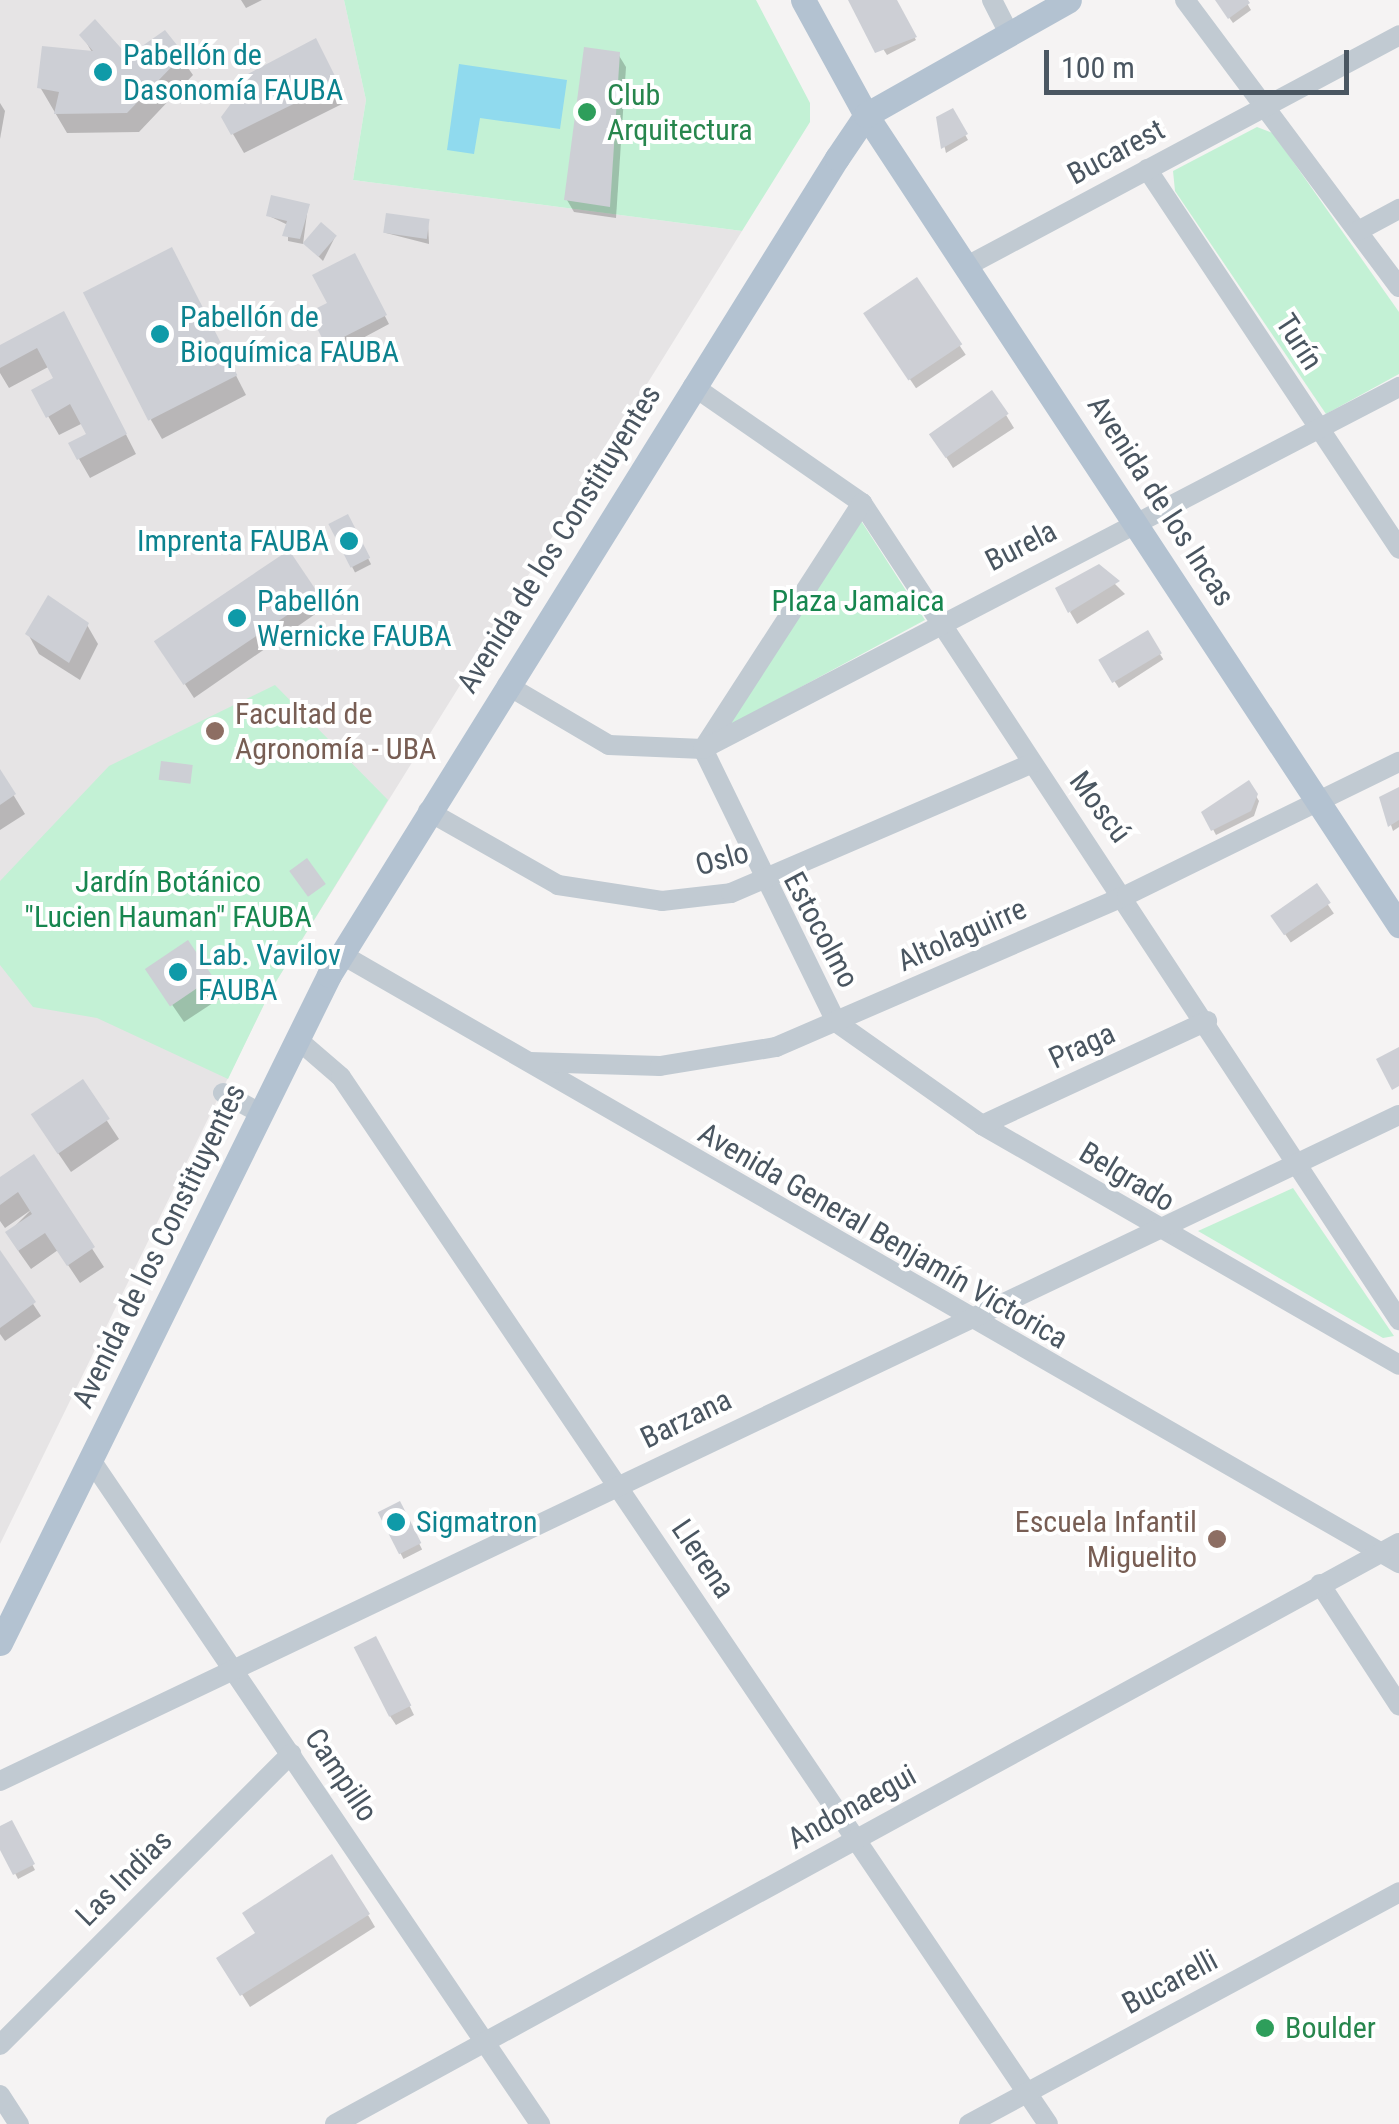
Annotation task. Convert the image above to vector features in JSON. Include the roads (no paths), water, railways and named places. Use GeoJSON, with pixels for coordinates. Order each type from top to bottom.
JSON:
{"type":"FeatureCollection","features":[{"type":"Feature","properties":{"kind":"main road","name":"Avenida de los Incas"},"geometry":{"type":"LineString","coordinates":[[803,0],[866,115],[1399,925]]}},
{"type":"Feature","properties":{"kind":"main road","name":"Avenida de los Constituyentes"},"geometry":{"type":"LineString","coordinates":[[0,1643],[341,954],[866,115],[1069,0]]}},
{"type":"Feature","properties":{"kind":"street"},"geometry":{"type":"LineString","coordinates":[[992,0],[1009,33]]}},
{"type":"Feature","properties":{"kind":"street"},"geometry":{"type":"LineString","coordinates":[[1185,0],[1399,287]]}},
{"type":"Feature","properties":{"kind":"street","name":"Bucarest"},"geometry":{"type":"LineString","coordinates":[[967,266],[1399,34]]}},
{"type":"Feature","properties":{"kind":"street","name":"Turín"},"geometry":{"type":"LineString","coordinates":[[1147,168],[1399,549]]}},
{"type":"Feature","properties":{"kind":"street"},"geometry":{"type":"LineString","coordinates":[[1358,232],[1399,210]]}},
{"type":"Feature","properties":{"kind":"street","name":"Moscú"},"geometry":{"type":"LineString","coordinates":[[693,386],[862,503],[1030,764],[1128,895],[1399,1320]]}},
{"type":"Feature","properties":{"kind":"street","name":"Burela"},"geometry":{"type":"LineString","coordinates":[[703,749],[940,620],[1399,387]]}},
{"type":"Feature","properties":{"kind":"street"},"geometry":{"type":"LineString","coordinates":[[507,684],[609,745],[703,749],[862,503]]}},
{"type":"Feature","properties":{"kind":"street","name":"Estocolmo"},"geometry":{"type":"LineString","coordinates":[[703,749],[761,880],[836,1022]]}},
{"type":"Feature","properties":{"kind":"street","name":"Altolaguirre"},"geometry":{"type":"LineString","coordinates":[[523,1062],[702,1063],[836,1022],[1128,895],[1399,762]]}},
{"type":"Feature","properties":{"kind":"street","name":"Oslo"},"geometry":{"type":"LineString","coordinates":[[428,811],[518,868],[594,895],[697,898],[761,880],[1030,764]]}},
{"type":"Feature","properties":{"kind":"street","name":"Avenida General Benjamín Victorica"},"geometry":{"type":"LineString","coordinates":[[341,954],[963,1320],[1393,1553]]}},
{"type":"Feature","properties":{"kind":"street","name":"Praga"},"geometry":{"type":"LineString","coordinates":[[982,1125],[1207,1021]]}},
{"type":"Feature","properties":{"kind":"street","name":"Belgrado"},"geometry":{"type":"LineString","coordinates":[[836,1022],[982,1125],[1158,1231],[1399,1365]]}},
{"type":"Feature","properties":{"kind":"street","name":"Llerena"},"geometry":{"type":"LineString","coordinates":[[296,1039],[341,1076],[1048,2124]]}},
{"type":"Feature","properties":{"kind":"street"},"geometry":{"type":"LineString","coordinates":[[223,1093],[260,1113]]}},
{"type":"Feature","properties":{"kind":"street","name":"Barzana"},"geometry":{"type":"LineString","coordinates":[[0,1781],[231,1667],[1399,1115]]}},
{"type":"Feature","properties":{"kind":"street","name":"Campillo"},"geometry":{"type":"LineString","coordinates":[[91,1460],[540,2124]]}},
{"type":"Feature","properties":{"kind":"street","name":"Andonaegui"},"geometry":{"type":"LineString","coordinates":[[335,2124],[1320,1584],[1393,1553]]}},
{"type":"Feature","properties":{"kind":"street"},"geometry":{"type":"LineString","coordinates":[[1320,1584],[1399,1706]]}},
{"type":"Feature","properties":{"kind":"street","name":"Las Indias"},"geometry":{"type":"LineString","coordinates":[[0,2045],[291,1754]]}},
{"type":"Feature","properties":{"kind":"street","name":"Bucarelli"},"geometry":{"type":"LineString","coordinates":[[969,2124],[1399,1892]]}},
{"type":"Feature","properties":{"kind":"street"},"geometry":{"type":"LineString","coordinates":[[0,2095],[20,2124]]}},
{"type":"Feature","properties":{"kind":"water"},"geometry":{"type":"Polygon","coordinates":[[[459,64],[567,80],[560,129],[480,118],[474,154],[447,150],[459,64]]]}},
{"type":"Feature","properties":{"kind":"place","name":"Pabellón de Dasonomía FAUBA"},"geometry":{"type":"Point","coordinates":[103,72]}},
{"type":"Feature","properties":{"kind":"place","name":"Club Arquitectura"},"geometry":{"type":"Point","coordinates":[587,112]}},
{"type":"Feature","properties":{"kind":"place","name":"Pabellón de Bioquímica FAUBA"},"geometry":{"type":"Point","coordinates":[160,334]}},
{"type":"Feature","properties":{"kind":"place","name":"Imprenta FAUBA"},"geometry":{"type":"Point","coordinates":[349,541]}},
{"type":"Feature","properties":{"kind":"place","name":"Pabellón Wernicke FAUBA"},"geometry":{"type":"Point","coordinates":[237,618]}},
{"type":"Feature","properties":{"kind":"place","name":"Facultad de Agronomía - UBA"},"geometry":{"type":"Point","coordinates":[215,731]}},
{"type":"Feature","properties":{"kind":"place","name":"Lab. Vavilov FAUBA"},"geometry":{"type":"Point","coordinates":[178,972]}},
{"type":"Feature","properties":{"kind":"place","name":"Sigmatron"},"geometry":{"type":"Point","coordinates":[396,1522]}},
{"type":"Feature","properties":{"kind":"place","name":"Escuela Infantil Miguelito"},"geometry":{"type":"Point","coordinates":[1217,1539]}},
{"type":"Feature","properties":{"kind":"place","name":"Boulder"},"geometry":{"type":"Point","coordinates":[1265,2028]}},
{"type":"Feature","properties":{"kind":"park label","name":"Plaza Jamaica"},"geometry":{"type":"Point","coordinates":[858,601]}},
{"type":"Feature","properties":{"kind":"park label","name":"Jardín Botánico \"Lucien Hauman\" FAUBA"},"geometry":{"type":"Point","coordinates":[168,899]}}]}
